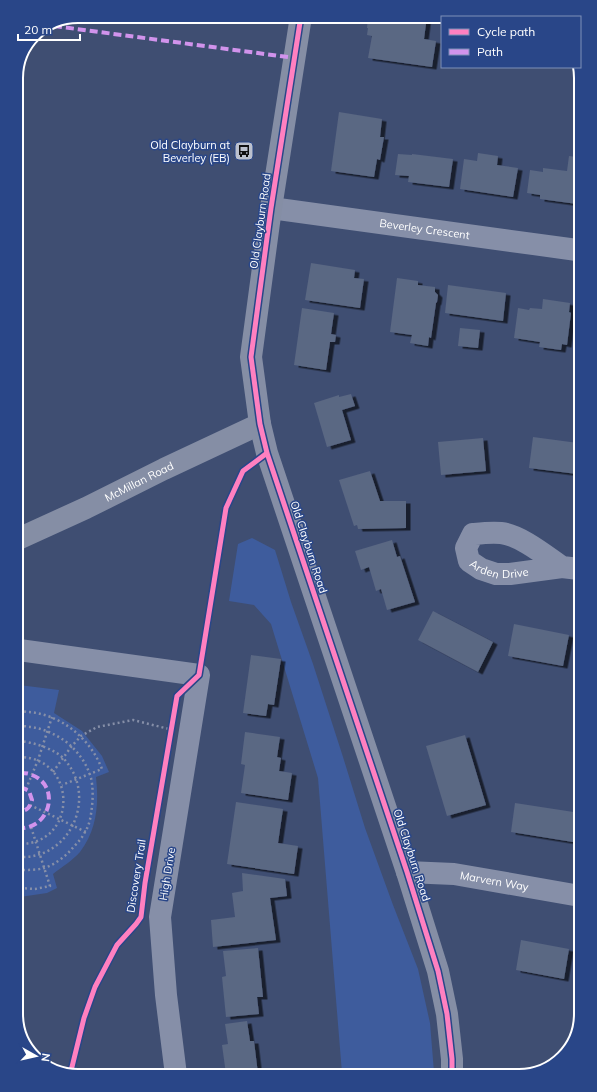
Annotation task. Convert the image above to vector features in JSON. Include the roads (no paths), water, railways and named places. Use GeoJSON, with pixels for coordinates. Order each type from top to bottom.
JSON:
{"type":"FeatureCollection","features":[{"type":"Feature","properties":{"kind":"main road","name":"Old Clayburn Road"},"geometry":{"type":"LineString","coordinates":[[300,23],[271,208],[251,357],[260,424],[267,453],[407,872],[438,971],[447,1014],[452,1069]]}},
{"type":"Feature","properties":{"kind":"main road","name":"McMillan Road"},"geometry":{"type":"LineString","coordinates":[[23,537],[260,424]]}},
{"type":"Feature","properties":{"kind":"street","name":"Beverley Crescent"},"geometry":{"type":"LineString","coordinates":[[271,208],[574,250]]}},
{"type":"Feature","properties":{"kind":"street","name":"High Drive"},"geometry":{"type":"LineString","coordinates":[[23,651],[199,675],[160,917],[166,995],[175,1069]]}},
{"type":"Feature","properties":{"kind":"street","name":"Marvern Way"},"geometry":{"type":"LineString","coordinates":[[407,872],[454,874],[574,895]]}},
{"type":"Feature","properties":{"kind":"place","name":"Old Clayburn at Beverley (EB)"},"geometry":{"type":"Point","coordinates":[244,151]}}]}
